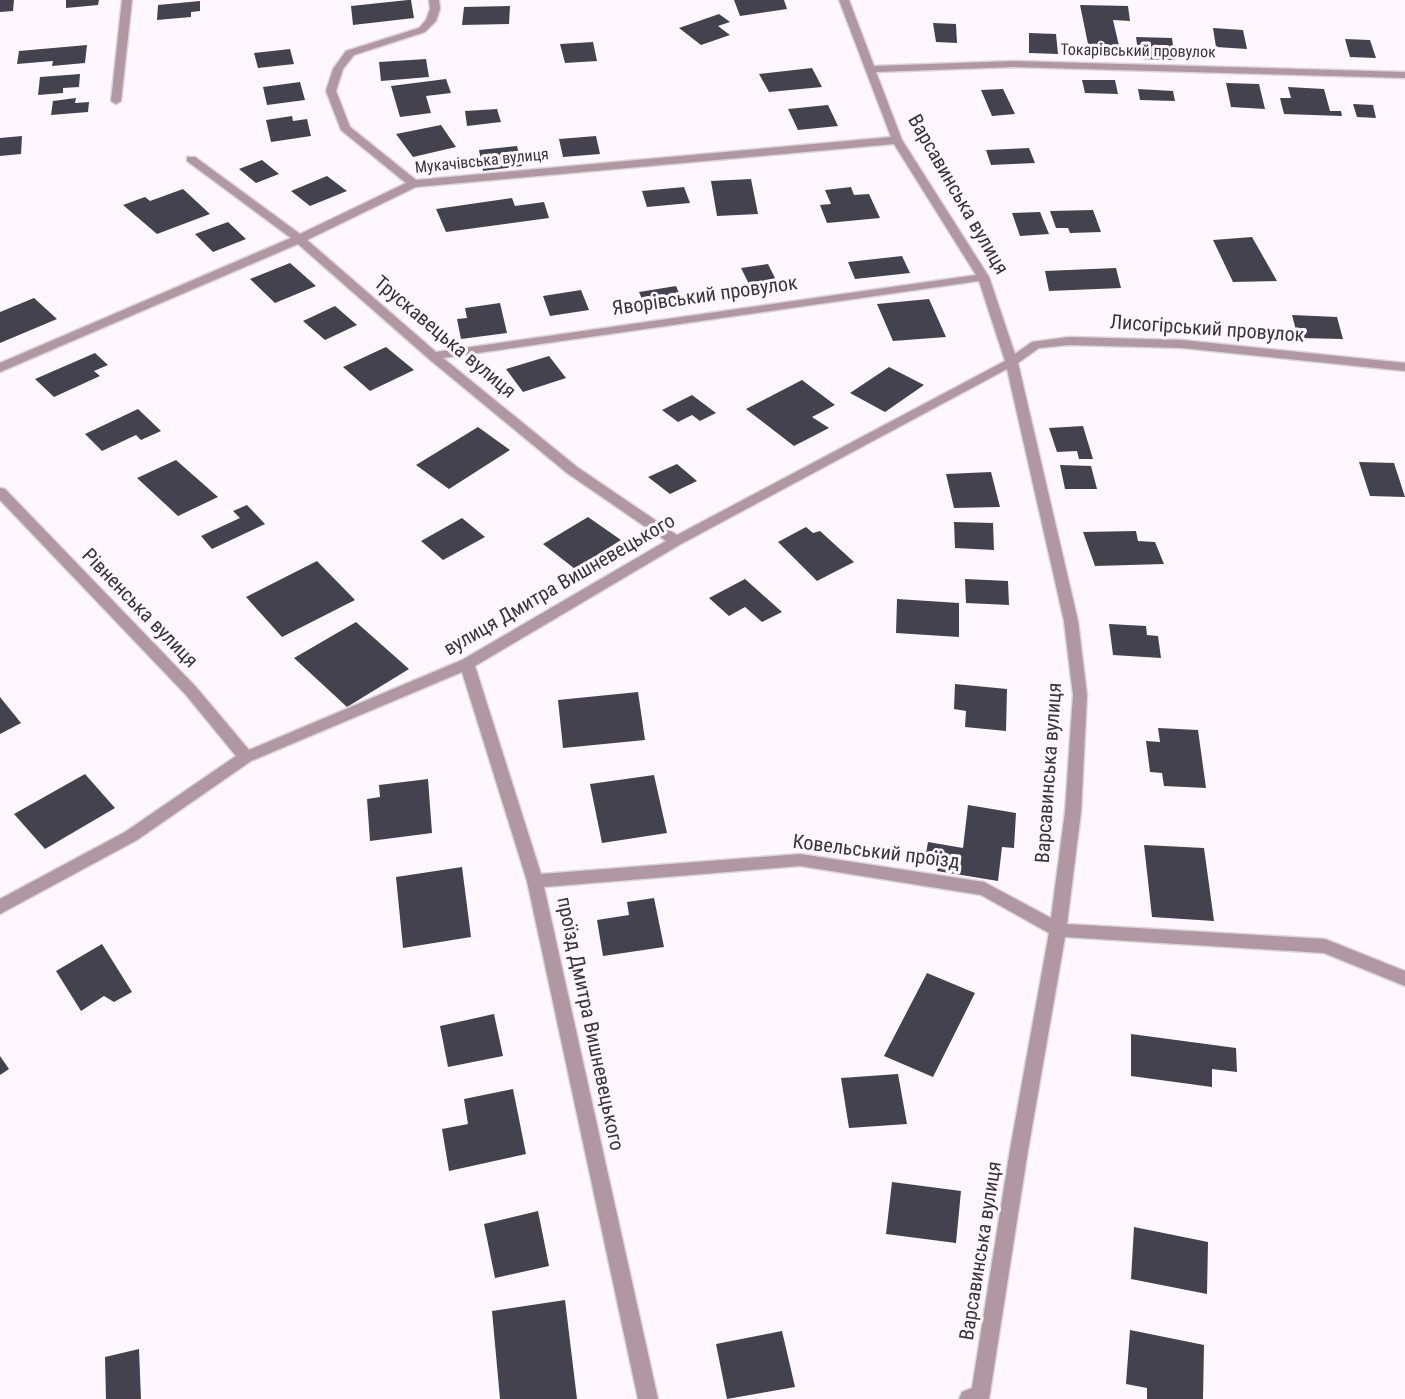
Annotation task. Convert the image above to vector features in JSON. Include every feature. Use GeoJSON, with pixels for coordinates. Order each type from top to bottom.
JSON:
{"type":"FeatureCollection","features":[{"type":"Feature","properties":{"kind":"street"},"geometry":{"type":"LineString","coordinates":[[116,101],[128,0]]}},
{"type":"Feature","properties":{"kind":"street"},"geometry":{"type":"LineString","coordinates":[[414,184],[345,128],[331,91],[338,69],[350,53],[422,30],[431,21],[435,9],[434,0]]}},
{"type":"Feature","properties":{"kind":"street","name":"Варсавинська вулиця"},"geometry":{"type":"LineString","coordinates":[[844,0],[897,140],[983,278],[1012,362],[1071,621],[1080,695],[1073,812],[1058,930],[1019,1150],[981,1395],[969,1399]]}},
{"type":"Feature","properties":{"kind":"street","name":"Токарівський провулок"},"geometry":{"type":"LineString","coordinates":[[871,69],[1014,64],[1405,75]]}},
{"type":"Feature","properties":{"kind":"street","name":"Мукачівська вулиця"},"geometry":{"type":"LineString","coordinates":[[0,368],[299,239],[414,184],[897,140]]}},
{"type":"Feature","properties":{"kind":"street","name":"Трускавецька вулиця"},"geometry":{"type":"LineString","coordinates":[[191,159],[299,239],[433,356],[572,470],[676,541]]}},
{"type":"Feature","properties":{"kind":"street","name":"Яворівський провулок"},"geometry":{"type":"LineString","coordinates":[[433,356],[983,278]]}},
{"type":"Feature","properties":{"kind":"street","name":"Лисогірський провулок"},"geometry":{"type":"LineString","coordinates":[[1012,362],[1036,345],[1069,341],[1182,344],[1405,367]]}},
{"type":"Feature","properties":{"kind":"street","name":"вулиця Дмитра Вишневецького"},"geometry":{"type":"LineString","coordinates":[[0,907],[131,836],[246,757],[467,664],[676,541],[1012,362]]}},
{"type":"Feature","properties":{"kind":"street","name":"Рівненська вулиця"},"geometry":{"type":"LineString","coordinates":[[0,492],[191,691],[246,757]]}},
{"type":"Feature","properties":{"kind":"street","name":"проїзд Дмитра Вишневецького"},"geometry":{"type":"LineString","coordinates":[[467,664],[535,880],[648,1399]]}},
{"type":"Feature","properties":{"kind":"street","name":"Ковельський проїзд"},"geometry":{"type":"LineString","coordinates":[[535,880],[800,860],[984,889],[1058,930]]}},
{"type":"Feature","properties":{"kind":"street"},"geometry":{"type":"LineString","coordinates":[[1058,930],[1325,946],[1405,979]]}},
{"type":"Feature","properties":{"kind":"building"},"geometry":{"type":"Polygon","coordinates":[[[0,0],[14,0],[13,11],[0,12],[0,0]]]}},
{"type":"Feature","properties":{"kind":"building"},"geometry":{"type":"Polygon","coordinates":[[[66,0],[99,0],[98,5],[66,8],[66,0]]]}},
{"type":"Feature","properties":{"kind":"building"},"geometry":{"type":"Polygon","coordinates":[[[411,0],[414,18],[353,25],[351,6],[411,0]]]}},
{"type":"Feature","properties":{"kind":"building"},"geometry":{"type":"Polygon","coordinates":[[[734,0],[784,0],[787,9],[740,16],[734,0]]]}},
{"type":"Feature","properties":{"kind":"building"},"geometry":{"type":"Polygon","coordinates":[[[200,1],[200,11],[191,12],[191,17],[157,20],[158,5],[200,1]]]}},
{"type":"Feature","properties":{"kind":"building"},"geometry":{"type":"Polygon","coordinates":[[[1080,5],[1128,6],[1130,21],[1113,20],[1120,50],[1089,49],[1080,5]]]}},
{"type":"Feature","properties":{"kind":"building"},"geometry":{"type":"Polygon","coordinates":[[[510,6],[509,24],[462,25],[464,7],[510,6]]]}},
{"type":"Feature","properties":{"kind":"building"},"geometry":{"type":"Polygon","coordinates":[[[719,14],[730,22],[718,26],[730,35],[701,45],[679,28],[719,14]]]}},
{"type":"Feature","properties":{"kind":"building"},"geometry":{"type":"Polygon","coordinates":[[[933,23],[956,24],[957,43],[936,42],[933,23]]]}},
{"type":"Feature","properties":{"kind":"building"},"geometry":{"type":"Polygon","coordinates":[[[1213,28],[1243,30],[1247,49],[1216,47],[1213,28]]]}},
{"type":"Feature","properties":{"kind":"building"},"geometry":{"type":"Polygon","coordinates":[[[1029,33],[1056,34],[1058,54],[1029,53],[1029,33]]]}},
{"type":"Feature","properties":{"kind":"building"},"geometry":{"type":"Polygon","coordinates":[[[1136,37],[1172,38],[1175,60],[1139,59],[1136,37]]]}},
{"type":"Feature","properties":{"kind":"building"},"geometry":{"type":"Polygon","coordinates":[[[1345,39],[1370,40],[1376,58],[1350,57],[1345,39]]]}},
{"type":"Feature","properties":{"kind":"building"},"geometry":{"type":"Polygon","coordinates":[[[593,42],[597,61],[565,63],[560,44],[593,42]]]}},
{"type":"Feature","properties":{"kind":"building"},"geometry":{"type":"Polygon","coordinates":[[[87,45],[85,63],[52,66],[53,61],[17,64],[19,51],[87,45]]]}},
{"type":"Feature","properties":{"kind":"building"},"geometry":{"type":"Polygon","coordinates":[[[290,49],[294,64],[258,68],[254,53],[290,49]]]}},
{"type":"Feature","properties":{"kind":"building"},"geometry":{"type":"Polygon","coordinates":[[[426,59],[429,77],[381,81],[379,62],[426,59]]]}},
{"type":"Feature","properties":{"kind":"building"},"geometry":{"type":"Polygon","coordinates":[[[812,68],[822,87],[769,92],[759,74],[812,68]]]}},
{"type":"Feature","properties":{"kind":"building"},"geometry":{"type":"Polygon","coordinates":[[[80,74],[79,87],[63,88],[63,93],[38,95],[40,77],[80,74]]]}},
{"type":"Feature","properties":{"kind":"building"},"geometry":{"type":"Polygon","coordinates":[[[446,79],[451,93],[426,96],[431,113],[400,117],[391,86],[446,79]]]}},
{"type":"Feature","properties":{"kind":"building"},"geometry":{"type":"Polygon","coordinates":[[[1082,80],[1115,80],[1118,94],[1085,93],[1082,80]]]}},
{"type":"Feature","properties":{"kind":"building"},"geometry":{"type":"Polygon","coordinates":[[[300,82],[305,100],[267,105],[263,87],[300,82]]]}},
{"type":"Feature","properties":{"kind":"building"},"geometry":{"type":"Polygon","coordinates":[[[1226,83],[1259,84],[1265,109],[1231,107],[1226,83]]]}},
{"type":"Feature","properties":{"kind":"building"},"geometry":{"type":"Polygon","coordinates":[[[1288,87],[1324,89],[1330,111],[1341,111],[1342,116],[1284,114],[1280,98],[1291,98],[1288,87]]]}},
{"type":"Feature","properties":{"kind":"building"},"geometry":{"type":"Polygon","coordinates":[[[1003,89],[1015,114],[992,116],[981,90],[1003,89]]]}},
{"type":"Feature","properties":{"kind":"building"},"geometry":{"type":"Polygon","coordinates":[[[1138,89],[1173,91],[1175,101],[1140,100],[1138,89]]]}},
{"type":"Feature","properties":{"kind":"building"},"geometry":{"type":"Polygon","coordinates":[[[76,98],[75,103],[89,102],[88,112],[51,115],[53,101],[76,98]]]}},
{"type":"Feature","properties":{"kind":"building"},"geometry":{"type":"Polygon","coordinates":[[[1353,104],[1373,105],[1376,118],[1357,117],[1353,104]]]}},
{"type":"Feature","properties":{"kind":"building"},"geometry":{"type":"Polygon","coordinates":[[[828,105],[838,126],[798,130],[788,109],[828,105]]]}},
{"type":"Feature","properties":{"kind":"building"},"geometry":{"type":"Polygon","coordinates":[[[497,109],[501,122],[467,126],[465,111],[497,109]]]}},
{"type":"Feature","properties":{"kind":"building"},"geometry":{"type":"Polygon","coordinates":[[[292,116],[293,121],[307,119],[311,136],[271,142],[266,120],[292,116]]]}},
{"type":"Feature","properties":{"kind":"building"},"geometry":{"type":"Polygon","coordinates":[[[441,125],[456,147],[413,157],[396,134],[441,125]]]}},
{"type":"Feature","properties":{"kind":"building"},"geometry":{"type":"Polygon","coordinates":[[[22,136],[21,154],[0,156],[0,138],[22,136]]]}},
{"type":"Feature","properties":{"kind":"building"},"geometry":{"type":"Polygon","coordinates":[[[596,136],[600,154],[563,157],[559,139],[596,136]]]}},
{"type":"Feature","properties":{"kind":"building"},"geometry":{"type":"Polygon","coordinates":[[[517,146],[522,166],[483,171],[479,150],[517,146]]]}},
{"type":"Feature","properties":{"kind":"building"},"geometry":{"type":"Polygon","coordinates":[[[1029,148],[1035,163],[991,165],[986,150],[1029,148]]]}},
{"type":"Feature","properties":{"kind":"building"},"geometry":{"type":"Polygon","coordinates":[[[262,160],[279,174],[256,183],[239,169],[262,160]]]}},
{"type":"Feature","properties":{"kind":"building"},"geometry":{"type":"Polygon","coordinates":[[[327,176],[347,191],[310,206],[291,191],[327,176]]]}},
{"type":"Feature","properties":{"kind":"building"},"geometry":{"type":"Polygon","coordinates":[[[751,179],[758,214],[717,216],[711,181],[751,179]]]}},
{"type":"Feature","properties":{"kind":"building"},"geometry":{"type":"Polygon","coordinates":[[[684,187],[690,203],[647,207],[642,191],[684,187]]]}},
{"type":"Feature","properties":{"kind":"building"},"geometry":{"type":"Polygon","coordinates":[[[851,187],[854,195],[869,194],[880,218],[827,223],[820,205],[831,204],[825,190],[851,187]]]}},
{"type":"Feature","properties":{"kind":"building"},"geometry":{"type":"Polygon","coordinates":[[[183,189],[210,214],[157,234],[123,205],[145,197],[150,201],[183,189]]]}},
{"type":"Feature","properties":{"kind":"building"},"geometry":{"type":"Polygon","coordinates":[[[512,198],[515,206],[544,202],[549,218],[446,232],[436,209],[512,198]]]}},
{"type":"Feature","properties":{"kind":"building"},"geometry":{"type":"Polygon","coordinates":[[[1093,210],[1101,232],[1070,233],[1068,228],[1056,228],[1050,211],[1093,210]]]}},
{"type":"Feature","properties":{"kind":"building"},"geometry":{"type":"Polygon","coordinates":[[[1040,212],[1049,234],[1020,236],[1012,213],[1040,212]]]}},
{"type":"Feature","properties":{"kind":"building"},"geometry":{"type":"Polygon","coordinates":[[[228,222],[246,239],[213,252],[195,234],[228,222]]]}},
{"type":"Feature","properties":{"kind":"building"},"geometry":{"type":"Polygon","coordinates":[[[1252,237],[1277,281],[1233,282],[1213,240],[1252,237]]]}},
{"type":"Feature","properties":{"kind":"building"},"geometry":{"type":"Polygon","coordinates":[[[902,256],[910,273],[855,279],[848,262],[902,256]]]}},
{"type":"Feature","properties":{"kind":"building"},"geometry":{"type":"Polygon","coordinates":[[[290,263],[316,286],[275,303],[250,279],[290,263]]]}},
{"type":"Feature","properties":{"kind":"building"},"geometry":{"type":"Polygon","coordinates":[[[768,264],[780,288],[753,292],[741,268],[768,264]]]}},
{"type":"Feature","properties":{"kind":"building"},"geometry":{"type":"Polygon","coordinates":[[[1116,268],[1121,288],[1049,291],[1045,271],[1116,268]]]}},
{"type":"Feature","properties":{"kind":"building"},"geometry":{"type":"Polygon","coordinates":[[[676,286],[684,305],[647,311],[639,292],[676,286]]]}},
{"type":"Feature","properties":{"kind":"building"},"geometry":{"type":"Polygon","coordinates":[[[581,290],[589,310],[550,316],[543,296],[581,290]]]}},
{"type":"Feature","properties":{"kind":"building"},"geometry":{"type":"Polygon","coordinates":[[[34,298],[57,319],[0,343],[0,312],[34,298]]]}},
{"type":"Feature","properties":{"kind":"building"},"geometry":{"type":"Polygon","coordinates":[[[929,299],[946,337],[893,341],[877,304],[929,299]]]}},
{"type":"Feature","properties":{"kind":"building"},"geometry":{"type":"Polygon","coordinates":[[[500,303],[507,333],[461,339],[457,319],[467,318],[465,308],[500,303]]]}},
{"type":"Feature","properties":{"kind":"building"},"geometry":{"type":"Polygon","coordinates":[[[335,306],[357,325],[325,340],[303,321],[335,306]]]}},
{"type":"Feature","properties":{"kind":"building"},"geometry":{"type":"Polygon","coordinates":[[[1292,315],[1337,317],[1343,339],[1298,338],[1292,315]]]}},
{"type":"Feature","properties":{"kind":"building"},"geometry":{"type":"Polygon","coordinates":[[[386,347],[414,370],[370,391],[343,367],[386,347]]]}},
{"type":"Feature","properties":{"kind":"building"},"geometry":{"type":"Polygon","coordinates":[[[95,353],[108,365],[94,371],[100,376],[54,397],[35,379],[95,353]]]}},
{"type":"Feature","properties":{"kind":"building"},"geometry":{"type":"Polygon","coordinates":[[[549,356],[566,378],[523,392],[506,369],[549,356]]]}},
{"type":"Feature","properties":{"kind":"building"},"geometry":{"type":"Polygon","coordinates":[[[889,367],[924,385],[885,412],[850,393],[889,367]]]}},
{"type":"Feature","properties":{"kind":"building"},"geometry":{"type":"Polygon","coordinates":[[[802,380],[835,405],[812,417],[829,428],[794,446],[746,409],[802,380]]]}},
{"type":"Feature","properties":{"kind":"building"},"geometry":{"type":"Polygon","coordinates":[[[692,395],[716,413],[700,421],[692,415],[678,422],[662,410],[692,395]]]}},
{"type":"Feature","properties":{"kind":"building"},"geometry":{"type":"Polygon","coordinates":[[[138,409],[161,431],[141,440],[136,435],[102,451],[85,434],[138,409]]]}},
{"type":"Feature","properties":{"kind":"building"},"geometry":{"type":"Polygon","coordinates":[[[1083,426],[1093,459],[1079,459],[1077,451],[1057,452],[1049,428],[1083,426]]]}},
{"type":"Feature","properties":{"kind":"building"},"geometry":{"type":"Polygon","coordinates":[[[478,427],[510,450],[449,489],[416,465],[478,427]]]}},
{"type":"Feature","properties":{"kind":"building"},"geometry":{"type":"Polygon","coordinates":[[[176,460],[218,497],[178,516],[137,478],[176,460]]]}},
{"type":"Feature","properties":{"kind":"building"},"geometry":{"type":"Polygon","coordinates":[[[1359,462],[1394,463],[1405,497],[1370,496],[1359,462]]]}},
{"type":"Feature","properties":{"kind":"building"},"geometry":{"type":"Polygon","coordinates":[[[677,464],[697,481],[670,494],[648,477],[677,464]]]}},
{"type":"Feature","properties":{"kind":"building"},"geometry":{"type":"Polygon","coordinates":[[[1060,465],[1091,466],[1097,489],[1065,489],[1060,465]]]}},
{"type":"Feature","properties":{"kind":"building"},"geometry":{"type":"Polygon","coordinates":[[[991,472],[1000,507],[954,508],[946,474],[991,472]]]}},
{"type":"Feature","properties":{"kind":"building"},"geometry":{"type":"Polygon","coordinates":[[[247,505],[265,524],[212,549],[201,536],[240,518],[233,511],[247,505]]]}},
{"type":"Feature","properties":{"kind":"building"},"geometry":{"type":"Polygon","coordinates":[[[588,517],[621,540],[575,569],[543,544],[588,517]]]}},
{"type":"Feature","properties":{"kind":"building"},"geometry":{"type":"Polygon","coordinates":[[[462,518],[485,537],[443,560],[421,541],[462,518]]]}},
{"type":"Feature","properties":{"kind":"building"},"geometry":{"type":"Polygon","coordinates":[[[954,522],[993,523],[994,550],[955,548],[954,522]]]}},
{"type":"Feature","properties":{"kind":"building"},"geometry":{"type":"Polygon","coordinates":[[[806,527],[813,533],[820,531],[854,562],[817,581],[778,542],[806,527]]]}},
{"type":"Feature","properties":{"kind":"building"},"geometry":{"type":"Polygon","coordinates":[[[1136,531],[1138,541],[1155,542],[1164,564],[1095,566],[1083,532],[1136,531]]]}},
{"type":"Feature","properties":{"kind":"building"},"geometry":{"type":"Polygon","coordinates":[[[317,561],[355,600],[282,637],[246,597],[317,561]]]}},
{"type":"Feature","properties":{"kind":"building"},"geometry":{"type":"Polygon","coordinates":[[[745,579],[782,612],[762,622],[745,607],[729,616],[709,598],[745,579]]]}},
{"type":"Feature","properties":{"kind":"building"},"geometry":{"type":"Polygon","coordinates":[[[965,579],[1008,581],[1009,605],[966,603],[965,579]]]}},
{"type":"Feature","properties":{"kind":"building"},"geometry":{"type":"Polygon","coordinates":[[[897,599],[959,603],[959,637],[896,633],[897,599]]]}},
{"type":"Feature","properties":{"kind":"building"},"geometry":{"type":"Polygon","coordinates":[[[356,622],[409,669],[347,707],[294,658],[356,622]]]}},
{"type":"Feature","properties":{"kind":"building"},"geometry":{"type":"Polygon","coordinates":[[[1109,624],[1146,626],[1147,635],[1158,636],[1161,658],[1113,655],[1109,624]]]}},
{"type":"Feature","properties":{"kind":"building"},"geometry":{"type":"Polygon","coordinates":[[[955,684],[1007,689],[1006,731],[965,727],[966,711],[954,709],[955,684]]]}},
{"type":"Feature","properties":{"kind":"building"},"geometry":{"type":"Polygon","coordinates":[[[638,692],[645,740],[563,748],[558,700],[638,692]]]}},
{"type":"Feature","properties":{"kind":"building"},"geometry":{"type":"Polygon","coordinates":[[[0,697],[21,723],[0,734],[0,697]]]}},
{"type":"Feature","properties":{"kind":"building"},"geometry":{"type":"Polygon","coordinates":[[[1158,728],[1198,730],[1206,788],[1164,786],[1162,773],[1150,772],[1146,741],[1160,742],[1158,728]]]}},
{"type":"Feature","properties":{"kind":"building"},"geometry":{"type":"Polygon","coordinates":[[[85,774],[115,808],[45,849],[14,814],[85,774]]]}},
{"type":"Feature","properties":{"kind":"building"},"geometry":{"type":"Polygon","coordinates":[[[654,775],[667,833],[602,843],[590,784],[654,775]]]}},
{"type":"Feature","properties":{"kind":"building"},"geometry":{"type":"Polygon","coordinates":[[[428,779],[432,833],[370,841],[367,799],[380,797],[379,785],[428,779]]]}},
{"type":"Feature","properties":{"kind":"building"},"geometry":{"type":"Polygon","coordinates":[[[968,805],[1016,813],[1014,848],[1002,847],[998,881],[937,871],[939,861],[925,859],[928,842],[963,848],[968,805]]]}},
{"type":"Feature","properties":{"kind":"building"},"geometry":{"type":"Polygon","coordinates":[[[1144,845],[1204,848],[1214,921],[1152,917],[1144,845]]]}},
{"type":"Feature","properties":{"kind":"building"},"geometry":{"type":"Polygon","coordinates":[[[462,867],[471,937],[403,948],[396,877],[462,867]]]}},
{"type":"Feature","properties":{"kind":"building"},"geometry":{"type":"Polygon","coordinates":[[[654,898],[664,947],[603,956],[597,920],[629,915],[627,902],[654,898]]]}},
{"type":"Feature","properties":{"kind":"building"},"geometry":{"type":"Polygon","coordinates":[[[102,944],[132,992],[114,1002],[104,996],[81,1011],[56,971],[102,944]]]}},
{"type":"Feature","properties":{"kind":"building"},"geometry":{"type":"Polygon","coordinates":[[[927,973],[975,993],[933,1077],[884,1056],[927,973]]]}},
{"type":"Feature","properties":{"kind":"building"},"geometry":{"type":"Polygon","coordinates":[[[494,1014],[503,1056],[448,1067],[440,1026],[494,1014]]]}},
{"type":"Feature","properties":{"kind":"building"},"geometry":{"type":"Polygon","coordinates":[[[1131,1034],[1236,1048],[1237,1072],[1212,1069],[1212,1087],[1131,1076],[1131,1034]]]}},
{"type":"Feature","properties":{"kind":"building"},"geometry":{"type":"Polygon","coordinates":[[[0,1056],[9,1069],[0,1075],[0,1056]]]}},
{"type":"Feature","properties":{"kind":"building"},"geometry":{"type":"Polygon","coordinates":[[[898,1074],[907,1124],[849,1128],[841,1078],[898,1074]]]}},
{"type":"Feature","properties":{"kind":"building"},"geometry":{"type":"Polygon","coordinates":[[[513,1089],[526,1154],[449,1171],[442,1129],[468,1124],[464,1099],[513,1089]]]}},
{"type":"Feature","properties":{"kind":"building"},"geometry":{"type":"Polygon","coordinates":[[[892,1182],[961,1191],[956,1243],[886,1234],[892,1182]]]}},
{"type":"Feature","properties":{"kind":"building"},"geometry":{"type":"Polygon","coordinates":[[[538,1211],[549,1266],[495,1278],[484,1224],[538,1211]]]}},
{"type":"Feature","properties":{"kind":"building"},"geometry":{"type":"Polygon","coordinates":[[[1134,1227],[1208,1242],[1207,1294],[1131,1279],[1134,1227]]]}},
{"type":"Feature","properties":{"kind":"building"},"geometry":{"type":"Polygon","coordinates":[[[565,1300],[577,1399],[500,1399],[492,1311],[565,1300]]]}},
{"type":"Feature","properties":{"kind":"building"},"geometry":{"type":"Polygon","coordinates":[[[1130,1330],[1204,1345],[1203,1399],[1147,1399],[1147,1388],[1126,1384],[1130,1330]]]}},
{"type":"Feature","properties":{"kind":"building"},"geometry":{"type":"Polygon","coordinates":[[[782,1331],[795,1387],[727,1399],[716,1344],[782,1331]]]}},
{"type":"Feature","properties":{"kind":"building"},"geometry":{"type":"Polygon","coordinates":[[[139,1349],[141,1399],[106,1399],[105,1357],[139,1349]]]}}]}
